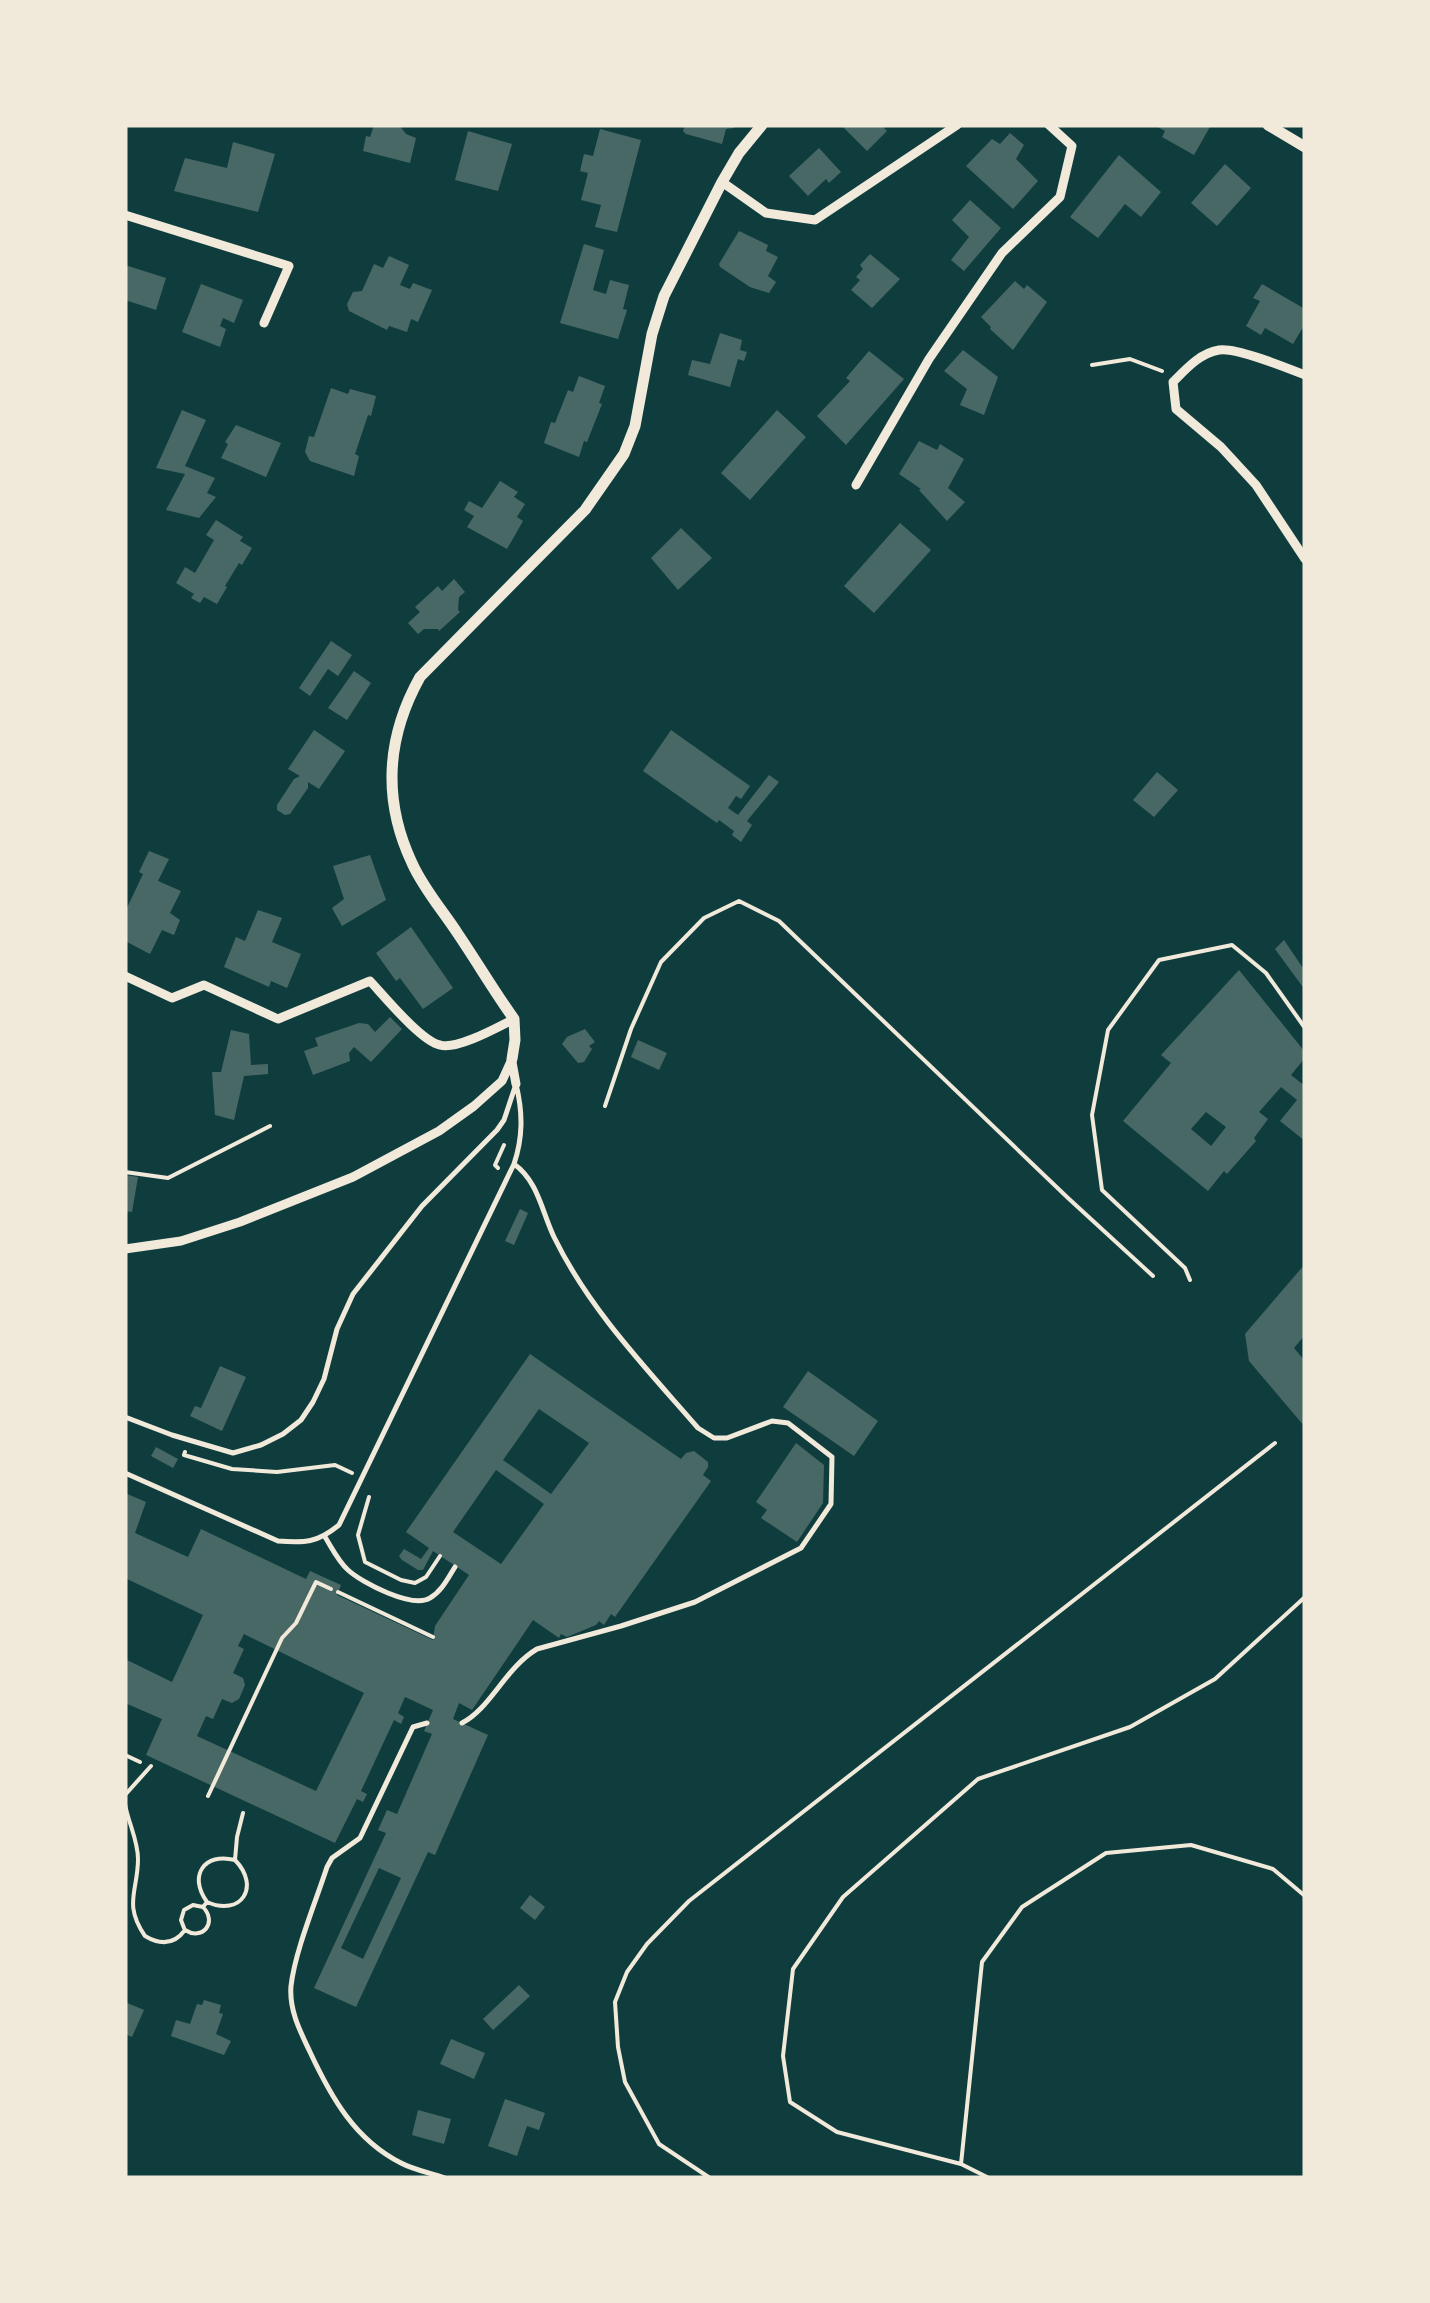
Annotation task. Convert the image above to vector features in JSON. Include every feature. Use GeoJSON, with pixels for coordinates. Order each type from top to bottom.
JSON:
{"type":"FeatureCollection","features":[{"type":"Feature","properties":{"kind":"street"},"geometry":{"type":"LineString","coordinates":[[125,1249],[180,1241],[353,1177],[439,1131],[502,1081],[512,1059],[514,1018],[412,866],[392,798],[391,767],[397,734],[420,677],[585,510],[624,454],[635,426],[652,334],[664,296],[722,182],[762,125]]}},
{"type":"Feature","properties":{"kind":"street"},"geometry":{"type":"LineString","coordinates":[[722,182],[766,213],[816,220],[957,125]]}},
{"type":"Feature","properties":{"kind":"street"},"geometry":{"type":"LineString","coordinates":[[856,485],[929,359],[1002,253],[1060,197],[1072,146],[1049,125]]}},
{"type":"Feature","properties":{"kind":"street"},"geometry":{"type":"LineString","coordinates":[[1268,125],[1305,147]]}},
{"type":"Feature","properties":{"kind":"street"},"geometry":{"type":"LineString","coordinates":[[125,215],[288,266],[264,323]]}},
{"type":"Feature","properties":{"kind":"street"},"geometry":{"type":"LineString","coordinates":[[1305,375],[1220,349],[1195,360],[1172,382],[1176,409],[1221,447],[1256,485],[1305,559]]}},
{"type":"Feature","properties":{"kind":"street"},"geometry":{"type":"LineString","coordinates":[[125,976],[172,998],[204,985],[278,1018],[370,981],[425,1038],[439,1045],[452,1046],[514,1018]]}},
{"type":"Feature","properties":{"kind":"street"},"geometry":{"type":"LineString","coordinates":[[512,1059],[516,1084]]}},
{"type":"Feature","properties":{"kind":"lane"},"geometry":{"type":"LineString","coordinates":[[125,1417],[233,1453],[261,1446],[301,1420],[324,1379],[337,1329],[353,1294],[422,1206],[504,1120],[516,1084]]}},
{"type":"Feature","properties":{"kind":"lane"},"geometry":{"type":"LineString","coordinates":[[125,1473],[278,1542],[303,1543],[325,1537],[339,1525],[514,1164],[522,1121],[516,1084]]}},
{"type":"Feature","properties":{"kind":"lane"},"geometry":{"type":"LineString","coordinates":[[462,1724],[472,1718],[511,1670],[537,1649],[695,1602],[801,1548],[832,1504],[832,1457],[788,1423],[772,1421],[727,1438],[714,1438],[698,1428],[589,1299],[553,1236],[538,1194],[525,1172],[514,1164]]}},
{"type":"Feature","properties":{"kind":"lane"},"geometry":{"type":"LineString","coordinates":[[325,1537],[346,1569],[412,1601],[433,1596],[456,1566]]}},
{"type":"Feature","properties":{"kind":"lane"},"geometry":{"type":"LineString","coordinates":[[428,1723],[413,1727],[360,1838],[332,1858],[327,1867],[291,1987],[295,2020],[345,2117],[369,2142],[402,2164],[445,2178]]}},
{"type":"Feature","properties":{"kind":"path"},"geometry":{"type":"LineString","coordinates":[[1092,365],[1130,359],[1163,372],[1172,382]]}},
{"type":"Feature","properties":{"kind":"path"},"geometry":{"type":"LineString","coordinates":[[605,1106],[630,1029],[660,962],[704,918],[739,901],[779,921],[1153,1276]]}},
{"type":"Feature","properties":{"kind":"path"},"geometry":{"type":"LineString","coordinates":[[1190,1280],[1185,1268],[1102,1190],[1092,1115],[1108,1030],[1159,960],[1232,945],[1266,973],[1305,1028]]}},
{"type":"Feature","properties":{"kind":"path"},"geometry":{"type":"LineString","coordinates":[[125,1172],[168,1178],[270,1126]]}},
{"type":"Feature","properties":{"kind":"path"},"geometry":{"type":"LineString","coordinates":[[496,1130],[506,1141],[495,1165],[507,1179]]}},
{"type":"Feature","properties":{"kind":"path"},"geometry":{"type":"LineString","coordinates":[[710,2178],[659,2144],[625,2082],[615,2002],[627,1972],[647,1944],[689,1901],[1275,1443]]}},
{"type":"Feature","properties":{"kind":"path"},"geometry":{"type":"LineString","coordinates":[[186,1450],[184,1456],[232,1470],[277,1472],[335,1465],[373,1485],[358,1534],[364,1562],[415,1583],[426,1576],[440,1556]]}},
{"type":"Feature","properties":{"kind":"path"},"geometry":{"type":"LineString","coordinates":[[208,1796],[282,1638],[296,1624],[316,1582],[331,1589]]}},
{"type":"Feature","properties":{"kind":"path"},"geometry":{"type":"LineString","coordinates":[[338,1592],[433,1637]]}},
{"type":"Feature","properties":{"kind":"path"},"geometry":{"type":"LineString","coordinates":[[988,2178],[962,2164],[837,2132],[790,2102],[784,2056],[793,1968],[843,1897],[978,1779],[1147,1718],[1216,1679],[1305,1598]]}},
{"type":"Feature","properties":{"kind":"path"},"geometry":{"type":"LineString","coordinates":[[125,1754],[140,1762]]}},
{"type":"Feature","properties":{"kind":"path"},"geometry":{"type":"LineString","coordinates":[[125,1795],[150,1766]]}},
{"type":"Feature","properties":{"kind":"path"},"geometry":{"type":"LineString","coordinates":[[125,1804],[138,1858],[133,1891],[138,1926],[155,1942],[169,1942],[184,1930]]}},
{"type":"Feature","properties":{"kind":"path"},"geometry":{"type":"LineString","coordinates":[[236,1860],[242,1813]]}},
{"type":"Feature","properties":{"kind":"path"},"geometry":{"type":"LineString","coordinates":[[962,2164],[982,1962],[1022,1907],[1106,1853],[1191,1845],[1273,1869],[1305,1896]]}},
{"type":"Feature","properties":{"kind":"path"},"geometry":{"type":"LineString","coordinates":[[205,1905],[184,1910],[184,1930],[200,1934],[210,1922],[209,1913],[205,1905],[200,1892],[198,1880],[202,1868],[223,1857],[236,1860],[245,1870],[248,1884],[244,1897],[233,1906],[205,1905]]}},
{"type":"Feature","properties":{"kind":"path"},"geometry":{"type":"LineString","coordinates":[[125,1908],[133,1909]]}},
{"type":"Feature","properties":{"kind":"building"},"geometry":{"type":"Polygon","coordinates":[[[374,125],[400,126],[416,138],[410,163],[363,151],[366,136],[370,137],[374,125]]]}},
{"type":"Feature","properties":{"kind":"building"},"geometry":{"type":"Polygon","coordinates":[[[685,125],[735,125],[726,129],[722,144],[686,134],[685,125]]]}},
{"type":"Feature","properties":{"kind":"building"},"geometry":{"type":"Polygon","coordinates":[[[841,125],[886,125],[887,131],[867,151],[841,125]]]}},
{"type":"Feature","properties":{"kind":"building"},"geometry":{"type":"Polygon","coordinates":[[[1154,125],[1211,125],[1194,155],[1162,137],[1165,131],[1154,125]]]}},
{"type":"Feature","properties":{"kind":"building"},"geometry":{"type":"Polygon","coordinates":[[[600,129],[641,140],[617,232],[595,227],[601,205],[581,200],[588,173],[580,171],[584,154],[593,156],[600,129]]]}},
{"type":"Feature","properties":{"kind":"building"},"geometry":{"type":"Polygon","coordinates":[[[468,131],[512,144],[498,191],[455,180],[468,131]]]}},
{"type":"Feature","properties":{"kind":"building"},"geometry":{"type":"Polygon","coordinates":[[[1010,133],[1024,145],[1016,159],[1038,181],[1013,209],[966,166],[992,139],[1000,144],[1010,133]]]}},
{"type":"Feature","properties":{"kind":"building"},"geometry":{"type":"Polygon","coordinates":[[[233,142],[275,154],[258,212],[174,191],[185,158],[227,168],[233,142]]]}},
{"type":"Feature","properties":{"kind":"building"},"geometry":{"type":"Polygon","coordinates":[[[819,148],[841,172],[829,183],[826,179],[808,196],[789,176],[819,148]]]}},
{"type":"Feature","properties":{"kind":"building"},"geometry":{"type":"Polygon","coordinates":[[[1119,155],[1161,192],[1141,217],[1125,204],[1098,238],[1070,217],[1119,155]]]}},
{"type":"Feature","properties":{"kind":"building"},"geometry":{"type":"Polygon","coordinates":[[[1225,164],[1251,188],[1217,226],[1191,203],[1225,164]]]}},
{"type":"Feature","properties":{"kind":"building"},"geometry":{"type":"Polygon","coordinates":[[[970,200],[1001,228],[964,271],[951,260],[969,237],[952,220],[970,200]]]}},
{"type":"Feature","properties":{"kind":"building"},"geometry":{"type":"Polygon","coordinates":[[[739,231],[768,245],[766,251],[778,257],[768,276],[776,282],[769,293],[750,287],[720,267],[739,231]]]}},
{"type":"Feature","properties":{"kind":"building"},"geometry":{"type":"Polygon","coordinates":[[[584,244],[604,250],[593,290],[606,294],[610,280],[629,285],[623,309],[627,310],[618,339],[560,323],[584,244]]]}},
{"type":"Feature","properties":{"kind":"building"},"geometry":{"type":"Polygon","coordinates":[[[870,254],[900,279],[872,308],[851,290],[860,280],[856,277],[863,269],[860,265],[870,254]]]}},
{"type":"Feature","properties":{"kind":"building"},"geometry":{"type":"Polygon","coordinates":[[[389,256],[409,265],[400,285],[410,289],[413,283],[432,290],[418,322],[411,319],[407,332],[389,326],[387,330],[349,311],[347,304],[353,292],[362,291],[374,264],[383,268],[389,256]]]}},
{"type":"Feature","properties":{"kind":"building"},"geometry":{"type":"Polygon","coordinates":[[[125,265],[166,278],[156,310],[125,300],[125,265]]]}},
{"type":"Feature","properties":{"kind":"building"},"geometry":{"type":"Polygon","coordinates":[[[1015,281],[1024,289],[1027,285],[1047,302],[1013,350],[981,317],[1015,281]]]}},
{"type":"Feature","properties":{"kind":"building"},"geometry":{"type":"Polygon","coordinates":[[[201,284],[243,300],[234,323],[223,318],[220,326],[226,329],[220,347],[182,332],[201,284]]]}},
{"type":"Feature","properties":{"kind":"building"},"geometry":{"type":"Polygon","coordinates":[[[1262,284],[1305,309],[1305,324],[1293,344],[1265,328],[1261,335],[1246,326],[1260,301],[1253,298],[1262,284]]]}},
{"type":"Feature","properties":{"kind":"building"},"geometry":{"type":"Polygon","coordinates":[[[720,333],[742,340],[740,350],[747,352],[744,361],[738,359],[730,387],[688,375],[692,360],[710,364],[720,333]]]}},
{"type":"Feature","properties":{"kind":"building"},"geometry":{"type":"Polygon","coordinates":[[[963,350],[998,377],[984,415],[960,405],[967,389],[944,371],[963,350]]]}},
{"type":"Feature","properties":{"kind":"building"},"geometry":{"type":"Polygon","coordinates":[[[869,351],[904,379],[846,445],[817,416],[850,381],[846,378],[869,351]]]}},
{"type":"Feature","properties":{"kind":"building"},"geometry":{"type":"Polygon","coordinates":[[[579,376],[605,386],[599,403],[602,404],[579,457],[544,443],[551,422],[555,423],[568,390],[573,392],[579,376]]]}},
{"type":"Feature","properties":{"kind":"building"},"geometry":{"type":"Polygon","coordinates":[[[331,388],[376,396],[355,454],[359,456],[354,476],[310,461],[305,452],[331,388]]]}},
{"type":"Feature","properties":{"kind":"building"},"geometry":{"type":"Polygon","coordinates":[[[182,410],[206,420],[185,466],[215,478],[207,493],[216,497],[199,518],[166,510],[185,474],[156,468],[182,410]]]}},
{"type":"Feature","properties":{"kind":"building"},"geometry":{"type":"Polygon","coordinates":[[[777,410],[806,437],[750,500],[721,473],[777,410]]]}},
{"type":"Feature","properties":{"kind":"building"},"geometry":{"type":"Polygon","coordinates":[[[236,425],[281,443],[266,477],[221,458],[236,425]]]}},
{"type":"Feature","properties":{"kind":"building"},"geometry":{"type":"Polygon","coordinates":[[[919,441],[937,450],[940,444],[964,459],[948,488],[965,502],[947,521],[921,489],[899,474],[919,441]]]}},
{"type":"Feature","properties":{"kind":"building"},"geometry":{"type":"Polygon","coordinates":[[[500,481],[518,492],[514,497],[525,504],[517,517],[523,521],[507,549],[467,527],[474,516],[464,510],[469,501],[482,508],[500,481]]]}},
{"type":"Feature","properties":{"kind":"building"},"geometry":{"type":"Polygon","coordinates":[[[216,520],[243,537],[240,541],[252,548],[242,565],[239,563],[217,604],[204,597],[200,603],[191,598],[194,594],[176,583],[185,567],[195,573],[214,540],[206,535],[216,520]]]}},
{"type":"Feature","properties":{"kind":"building"},"geometry":{"type":"Polygon","coordinates":[[[900,523],[931,550],[874,613],[844,586],[900,523]]]}},
{"type":"Feature","properties":{"kind":"building"},"geometry":{"type":"Polygon","coordinates":[[[681,528],[712,558],[678,590],[651,558],[681,528]]]}},
{"type":"Feature","properties":{"kind":"building"},"geometry":{"type":"Polygon","coordinates":[[[454,579],[465,592],[459,597],[460,612],[439,631],[424,629],[418,634],[408,623],[420,612],[415,607],[438,586],[442,591],[454,579]]]}},
{"type":"Feature","properties":{"kind":"building"},"geometry":{"type":"Polygon","coordinates":[[[331,641],[352,655],[338,676],[328,669],[310,696],[299,688],[331,641]]]}},
{"type":"Feature","properties":{"kind":"building"},"geometry":{"type":"Polygon","coordinates":[[[354,671],[371,683],[347,720],[328,708],[354,671]]]}},
{"type":"Feature","properties":{"kind":"building"},"geometry":{"type":"Polygon","coordinates":[[[314,730],[345,751],[319,789],[308,782],[290,814],[285,815],[277,810],[277,805],[300,776],[288,769],[314,730]]]}},
{"type":"Feature","properties":{"kind":"building"},"geometry":{"type":"Polygon","coordinates":[[[671,730],[750,786],[728,808],[738,815],[769,775],[779,782],[747,821],[752,825],[741,842],[719,820],[717,823],[643,771],[671,730]]]}},
{"type":"Feature","properties":{"kind":"building"},"geometry":{"type":"Polygon","coordinates":[[[1157,772],[1178,790],[1154,817],[1133,800],[1157,772]]]}},
{"type":"Feature","properties":{"kind":"building"},"geometry":{"type":"Polygon","coordinates":[[[149,851],[169,859],[158,881],[181,891],[170,913],[180,920],[174,935],[162,930],[150,954],[125,941],[125,912],[149,851]]]}},
{"type":"Feature","properties":{"kind":"building"},"geometry":{"type":"Polygon","coordinates":[[[370,855],[386,900],[342,926],[332,908],[344,899],[333,866],[370,855]]]}},
{"type":"Feature","properties":{"kind":"building"},"geometry":{"type":"Polygon","coordinates":[[[258,910],[282,918],[272,942],[301,954],[287,988],[271,981],[269,987],[224,967],[236,937],[245,941],[258,910]]]}},
{"type":"Feature","properties":{"kind":"building"},"geometry":{"type":"Polygon","coordinates":[[[411,927],[453,988],[423,1009],[376,953],[411,927]]]}},
{"type":"Feature","properties":{"kind":"building"},"geometry":{"type":"Polygon","coordinates":[[[1284,940],[1305,971],[1305,990],[1275,949],[1284,940]]]}},
{"type":"Feature","properties":{"kind":"building"},"geometry":{"type":"Polygon","coordinates":[[[1239,970],[1305,1052],[1305,1058],[1291,1075],[1305,1086],[1305,1141],[1280,1121],[1297,1100],[1281,1087],[1259,1112],[1268,1119],[1254,1138],[1256,1141],[1208,1191],[1123,1121],[1171,1063],[1161,1055],[1239,970]],[[1206,1112],[1191,1129],[1211,1146],[1226,1127],[1206,1112]]]}},
{"type":"Feature","properties":{"kind":"building"},"geometry":{"type":"Polygon","coordinates":[[[390,1017],[402,1029],[371,1062],[354,1047],[349,1053],[350,1061],[313,1075],[304,1051],[318,1046],[315,1038],[359,1023],[368,1024],[375,1032],[390,1017]]]}},
{"type":"Feature","properties":{"kind":"building"},"geometry":{"type":"Polygon","coordinates":[[[585,1029],[595,1042],[589,1046],[592,1049],[584,1062],[578,1063],[562,1044],[567,1037],[585,1029]]]}},
{"type":"Feature","properties":{"kind":"building"},"geometry":{"type":"Polygon","coordinates":[[[231,1030],[249,1034],[251,1065],[268,1064],[268,1074],[244,1076],[234,1120],[215,1115],[212,1072],[221,1072],[231,1030]]]}},
{"type":"Feature","properties":{"kind":"building"},"geometry":{"type":"Polygon","coordinates":[[[638,1040],[667,1053],[659,1070],[631,1057],[638,1040]]]}},
{"type":"Feature","properties":{"kind":"building"},"geometry":{"type":"Polygon","coordinates":[[[125,1175],[138,1177],[132,1212],[125,1211],[125,1175]]]}},
{"type":"Feature","properties":{"kind":"building"},"geometry":{"type":"Polygon","coordinates":[[[520,1209],[528,1213],[514,1245],[505,1241],[520,1209]]]}},
{"type":"Feature","properties":{"kind":"building"},"geometry":{"type":"Polygon","coordinates":[[[1305,1264],[1305,1335],[1294,1348],[1305,1361],[1305,1427],[1249,1361],[1245,1334],[1305,1264]]]}},
{"type":"Feature","properties":{"kind":"building"},"geometry":{"type":"Polygon","coordinates":[[[530,1354],[681,1459],[694,1451],[708,1462],[703,1475],[711,1481],[615,1617],[611,1614],[604,1625],[599,1621],[559,1638],[533,1620],[472,1710],[459,1703],[453,1719],[488,1735],[435,1855],[428,1852],[356,2007],[314,1988],[386,1833],[378,1830],[387,1810],[397,1814],[432,1734],[424,1731],[433,1710],[405,1697],[398,1713],[404,1717],[401,1724],[394,1720],[361,1791],[367,1794],[363,1802],[357,1799],[335,1843],[146,1755],[162,1719],[125,1703],[125,1659],[172,1682],[203,1615],[125,1578],[125,1493],[146,1502],[135,1533],[188,1557],[201,1529],[306,1579],[310,1571],[341,1585],[337,1595],[433,1640],[435,1626],[469,1575],[433,1551],[423,1570],[402,1560],[399,1556],[404,1549],[421,1559],[429,1548],[406,1532],[530,1354]],[[539,1409],[503,1460],[551,1494],[589,1443],[539,1409]],[[496,1470],[453,1532],[501,1564],[544,1504],[496,1470]],[[244,1634],[238,1646],[244,1649],[233,1673],[243,1678],[245,1685],[239,1699],[232,1703],[222,1699],[213,1719],[206,1716],[197,1736],[316,1791],[364,1693],[244,1634]],[[379,1868],[341,1948],[363,1959],[401,1878],[379,1868]]]}},
{"type":"Feature","properties":{"kind":"building"},"geometry":{"type":"Polygon","coordinates":[[[220,1366],[246,1377],[222,1431],[190,1416],[195,1406],[201,1408],[220,1366]]]}},
{"type":"Feature","properties":{"kind":"building"},"geometry":{"type":"Polygon","coordinates":[[[808,1371],[878,1421],[854,1456],[783,1407],[808,1371]]]}},
{"type":"Feature","properties":{"kind":"building"},"geometry":{"type":"Polygon","coordinates":[[[796,1443],[824,1465],[823,1503],[797,1542],[761,1518],[767,1510],[756,1502],[796,1443]]]}},
{"type":"Feature","properties":{"kind":"building"},"geometry":{"type":"Polygon","coordinates":[[[156,1447],[178,1459],[173,1468],[151,1456],[156,1447]]]}},
{"type":"Feature","properties":{"kind":"building"},"geometry":{"type":"Polygon","coordinates":[[[530,1895],[545,1907],[535,1920],[520,1908],[530,1895]]]}},
{"type":"Feature","properties":{"kind":"building"},"geometry":{"type":"Polygon","coordinates":[[[519,1985],[530,1996],[493,2030],[483,2019],[519,1985]]]}},
{"type":"Feature","properties":{"kind":"building"},"geometry":{"type":"Polygon","coordinates":[[[204,2000],[221,2005],[219,2013],[223,2014],[216,2034],[231,2041],[224,2055],[171,2036],[176,2020],[190,2024],[197,2004],[202,2005],[204,2000]]]}},
{"type":"Feature","properties":{"kind":"building"},"geometry":{"type":"Polygon","coordinates":[[[125,2002],[144,2010],[132,2037],[125,2034],[125,2002]]]}},
{"type":"Feature","properties":{"kind":"building"},"geometry":{"type":"Polygon","coordinates":[[[451,2039],[485,2053],[474,2079],[440,2064],[451,2039]]]}},
{"type":"Feature","properties":{"kind":"building"},"geometry":{"type":"Polygon","coordinates":[[[505,2099],[545,2113],[539,2130],[527,2126],[517,2156],[488,2146],[505,2099]]]}},
{"type":"Feature","properties":{"kind":"building"},"geometry":{"type":"Polygon","coordinates":[[[418,2110],[451,2119],[444,2144],[412,2135],[418,2110]]]}}]}
